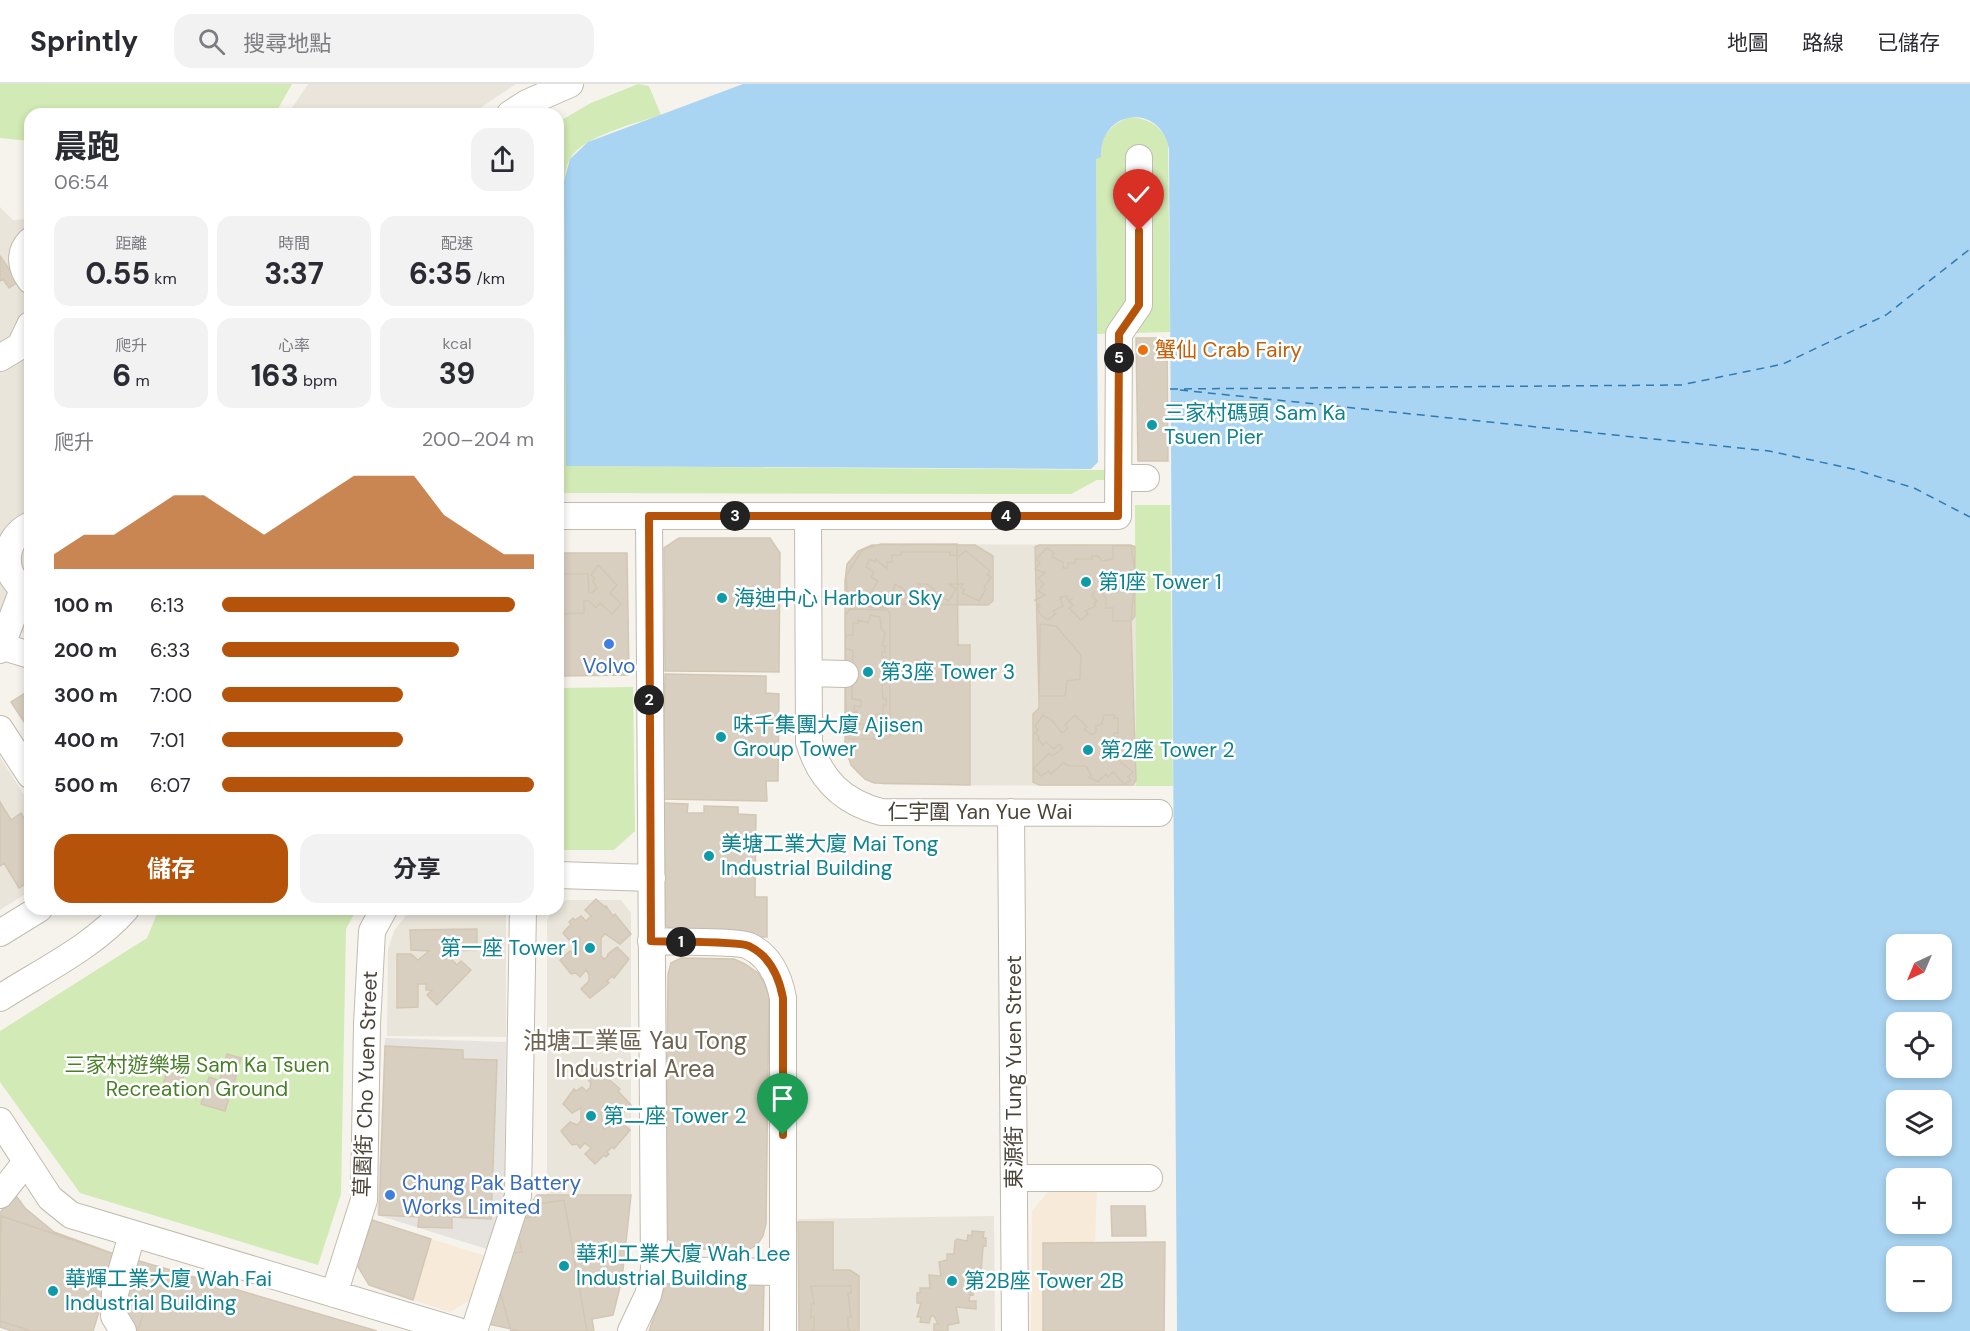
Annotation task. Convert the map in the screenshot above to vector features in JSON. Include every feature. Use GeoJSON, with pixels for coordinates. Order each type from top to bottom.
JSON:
{"type":"FeatureCollection","features":[{"type":"Feature","properties":{"kind":"street"},"geometry":{"type":"LineString","coordinates":[[520,108],[570,84]]}},
{"type":"Feature","properties":{"kind":"street"},"geometry":{"type":"LineString","coordinates":[[564,516],[1118,516],[1119,334],[1139,305],[1139,158]]}},
{"type":"Feature","properties":{"kind":"street"},"geometry":{"type":"LineString","coordinates":[[24,251],[22,263],[24,267]]}},
{"type":"Feature","properties":{"kind":"street"},"geometry":{"type":"LineString","coordinates":[[0,358],[20,346],[24,338]]}},
{"type":"Feature","properties":{"kind":"street"},"geometry":{"type":"LineString","coordinates":[[1119,478],[1146,478]]}},
{"type":"Feature","properties":{"kind":"street"},"geometry":{"type":"LineString","coordinates":[[631,1331],[648,1295],[654,1270],[649,516]]}},
{"type":"Feature","properties":{"kind":"street","name":"仁宇圍 Yan Yue Wai"},"geometry":{"type":"LineString","coordinates":[[808,516],[809,742],[822,775],[848,800],[881,812],[1159,813]]}},
{"type":"Feature","properties":{"kind":"street"},"geometry":{"type":"LineString","coordinates":[[24,530],[14,537],[7,559],[14,581],[24,589]]}},
{"type":"Feature","properties":{"kind":"street"},"geometry":{"type":"LineString","coordinates":[[24,597],[0,647],[24,653]]}},
{"type":"Feature","properties":{"kind":"street"},"geometry":{"type":"LineString","coordinates":[[808,673],[845,674]]}},
{"type":"Feature","properties":{"kind":"street"},"geometry":{"type":"LineString","coordinates":[[0,729],[24,766]]}},
{"type":"Feature","properties":{"kind":"street","name":"東源街 Tung Yuen Street"},"geometry":{"type":"LineString","coordinates":[[1011,812],[1015,1331]]}},
{"type":"Feature","properties":{"kind":"street"},"geometry":{"type":"LineString","coordinates":[[564,875],[652,878]]}},
{"type":"Feature","properties":{"kind":"street"},"geometry":{"type":"LineString","coordinates":[[0,933],[29,915]]}},
{"type":"Feature","properties":{"kind":"street"},"geometry":{"type":"LineString","coordinates":[[0,998],[90,942],[119,915]]}},
{"type":"Feature","properties":{"kind":"street","name":"草園街 Cho Yuen Street"},"geometry":{"type":"LineString","coordinates":[[334,1294],[364,1200],[367,1024],[372,931],[381,915]]}},
{"type":"Feature","properties":{"kind":"street"},"geometry":{"type":"LineString","coordinates":[[474,1331],[518,1196],[523,915]]}},
{"type":"Feature","properties":{"kind":"street"},"geometry":{"type":"LineString","coordinates":[[651,941],[748,945],[768,961],[779,978],[783,998],[783,1331]]}},
{"type":"Feature","properties":{"kind":"street"},"geometry":{"type":"LineString","coordinates":[[0,1121],[50,1198],[71,1215],[458,1331]]}},
{"type":"Feature","properties":{"kind":"street"},"geometry":{"type":"LineString","coordinates":[[0,1195],[26,1162]]}},
{"type":"Feature","properties":{"kind":"street"},"geometry":{"type":"LineString","coordinates":[[1015,1178],[1149,1178]]}},
{"type":"Feature","properties":{"kind":"street"},"geometry":{"type":"LineString","coordinates":[[123,1331],[114,1316],[115,1293],[132,1235]]}},
{"type":"Feature","properties":{"kind":"street"},"geometry":{"type":"LineString","coordinates":[[654,1270],[783,1272]]}},
{"type":"Feature","properties":{"kind":"shaded area"},"geometry":{"type":"Polygon","coordinates":[[[308,84],[516,84],[480,108],[292,108],[308,84]]]}},
{"type":"Feature","properties":{"kind":"shaded area"},"geometry":{"type":"Polygon","coordinates":[[[0,207],[13,220],[24,219],[24,633],[0,625],[0,207]]]}},
{"type":"Feature","properties":{"kind":"shaded area"},"geometry":{"type":"Polygon","coordinates":[[[881,544],[1135,545],[1136,786],[884,785],[865,779],[857,773],[851,765],[845,747],[845,572],[852,557],[858,551],[881,544]]]}},
{"type":"Feature","properties":{"kind":"shaded area"},"geometry":{"type":"Polygon","coordinates":[[[0,757],[24,795],[24,895],[0,910],[0,757]]]}},
{"type":"Feature","properties":{"kind":"shaded area"},"geometry":{"type":"Polygon","coordinates":[[[621,900],[631,913],[631,1195],[547,1195],[547,921],[550,915],[564,915],[564,901],[621,900]]]}},
{"type":"Feature","properties":{"kind":"shaded area"},"geometry":{"type":"Polygon","coordinates":[[[406,915],[506,915],[506,1037],[387,1036],[388,950],[394,931],[406,915]]]}},
{"type":"Feature","properties":{"kind":"shaded area"},"geometry":{"type":"Polygon","coordinates":[[[385,1038],[506,1042],[504,1204],[490,1250],[377,1215],[385,1038]]]}},
{"type":"Feature","properties":{"kind":"shaded area"},"geometry":{"type":"Polygon","coordinates":[[[1053,1186],[1097,1187],[1095,1242],[1165,1242],[1165,1331],[1031,1331],[1032,1211],[1053,1186]]]}},
{"type":"Feature","properties":{"kind":"shaded area"},"geometry":{"type":"Polygon","coordinates":[[[994,1216],[995,1331],[799,1331],[798,1219],[994,1216]]]}},
{"type":"Feature","properties":{"kind":"shaded area"},"geometry":{"type":"Polygon","coordinates":[[[431,1239],[486,1256],[472,1299],[450,1312],[413,1300],[431,1239]]]}},
{"type":"Feature","properties":{"kind":"green space"},"geometry":{"type":"Polygon","coordinates":[[[0,84],[292,84],[278,108],[24,108],[24,140],[0,138],[0,84]]]}},
{"type":"Feature","properties":{"kind":"green space"},"geometry":{"type":"Polygon","coordinates":[[[638,84],[649,86],[661,115],[611,131],[586,144],[570,159],[564,181],[564,119],[591,103],[638,84]]]}},
{"type":"Feature","properties":{"kind":"green space"},"geometry":{"type":"Polygon","coordinates":[[[1130,117],[1154,124],[1162,132],[1168,144],[1170,332],[1097,334],[1096,159],[1101,156],[1101,149],[1108,131],[1117,123],[1130,117]]]}},
{"type":"Feature","properties":{"kind":"green space"},"geometry":{"type":"Polygon","coordinates":[[[564,181],[566,466],[1105,470],[1105,480],[1097,480],[1071,494],[564,493],[564,181]]]}},
{"type":"Feature","properties":{"kind":"green space"},"geometry":{"type":"Polygon","coordinates":[[[1135,505],[1170,505],[1173,786],[1136,786],[1135,505]]]}},
{"type":"Feature","properties":{"kind":"green space"},"geometry":{"type":"Polygon","coordinates":[[[633,687],[635,831],[614,850],[564,850],[564,688],[633,687]]]}},
{"type":"Feature","properties":{"kind":"green space","name":"三家村遊樂場 Sam Ka Tsuen Recreation Ground"},"geometry":{"type":"Polygon","coordinates":[[[157,915],[354,915],[346,929],[341,1194],[318,1265],[80,1193],[0,1082],[0,1031],[147,938],[157,915]]]}},
{"type":"Feature","properties":{"kind":"water"},"geometry":{"type":"Polygon","coordinates":[[[743,84],[1970,84],[1970,1331],[1177,1331],[1169,149],[1164,134],[1155,124],[1144,118],[1132,117],[1120,121],[1110,129],[1103,141],[1101,157],[1096,159],[1098,462],[1091,469],[566,466],[564,181],[570,159],[588,142],[743,84]]]}},
{"type":"Feature","properties":{"kind":"building"},"geometry":{"type":"Polygon","coordinates":[[[0,256],[18,282],[9,288],[3,279],[0,281],[0,256]]]}},
{"type":"Feature","properties":{"kind":"building","name":"三家村碼頭 Sam Ka Tsuen Pier"},"geometry":{"type":"Polygon","coordinates":[[[1136,338],[1167,338],[1168,461],[1138,461],[1136,338]]]}},
{"type":"Feature","properties":{"kind":"building","name":"海迪中心 Harbour Sky"},"geometry":{"type":"Polygon","coordinates":[[[679,538],[770,538],[780,553],[779,672],[665,671],[664,548],[679,538]]]}},
{"type":"Feature","properties":{"kind":"building"},"geometry":{"type":"Polygon","coordinates":[[[881,544],[975,545],[993,556],[993,601],[988,605],[893,604],[888,608],[868,607],[848,596],[846,576],[862,550],[881,544]]]}},
{"type":"Feature","properties":{"kind":"building"},"geometry":{"type":"Polygon","coordinates":[[[957,544],[958,645],[970,645],[970,785],[874,783],[865,779],[851,765],[845,747],[845,581],[847,564],[858,551],[872,545],[957,544]]]}},
{"type":"Feature","properties":{"kind":"building"},"geometry":{"type":"Polygon","coordinates":[[[1039,545],[1131,545],[1135,547],[1135,616],[1131,621],[1136,780],[1133,785],[1039,785],[1033,782],[1033,714],[1039,708],[1035,547],[1039,545]]]}},
{"type":"Feature","properties":{"kind":"building","name":"第1座 Tower 1"},"geometry":{"type":"Polygon","coordinates":[[[1113,546],[1131,546],[1134,578],[1129,578],[1130,588],[1134,588],[1131,621],[1113,621],[1113,608],[1106,608],[1106,598],[1101,591],[1095,591],[1092,596],[1097,601],[1094,604],[1096,606],[1085,611],[1088,614],[1081,620],[1069,608],[1073,605],[1069,601],[1072,599],[1067,599],[1067,596],[1060,597],[1063,606],[1053,611],[1055,614],[1048,620],[1041,615],[1037,608],[1040,606],[1035,600],[1045,595],[1038,591],[1044,584],[1038,578],[1045,573],[1035,569],[1040,563],[1036,559],[1047,548],[1054,553],[1052,557],[1063,562],[1063,568],[1068,568],[1068,563],[1075,563],[1075,559],[1092,559],[1092,556],[1098,556],[1102,561],[1113,559],[1113,546]]]}},
{"type":"Feature","properties":{"kind":"building"},"geometry":{"type":"Polygon","coordinates":[[[966,551],[990,571],[987,575],[991,577],[979,601],[962,593],[963,584],[949,584],[956,589],[949,601],[933,593],[935,590],[927,584],[918,584],[926,590],[919,601],[903,594],[905,590],[895,584],[888,602],[885,601],[882,606],[868,597],[878,581],[871,577],[874,572],[866,567],[870,559],[875,562],[876,559],[887,569],[887,562],[892,562],[892,555],[901,555],[901,552],[950,552],[950,555],[959,556],[966,551]]]}},
{"type":"Feature","properties":{"kind":"building"},"geometry":{"type":"Polygon","coordinates":[[[564,553],[627,553],[629,675],[564,676],[564,553]]]}},
{"type":"Feature","properties":{"kind":"building"},"geometry":{"type":"Polygon","coordinates":[[[598,565],[617,585],[610,593],[621,604],[612,614],[600,603],[596,608],[589,601],[584,601],[584,613],[564,614],[564,574],[588,574],[589,593],[597,588],[593,581],[595,579],[591,575],[598,565]]]}},
{"type":"Feature","properties":{"kind":"building"},"geometry":{"type":"Polygon","coordinates":[[[850,609],[887,610],[890,613],[890,736],[887,739],[850,739],[846,736],[845,615],[850,609]]]}},
{"type":"Feature","properties":{"kind":"building","name":"第3座 Tower 3"},"geometry":{"type":"Polygon","coordinates":[[[870,615],[880,617],[881,629],[885,633],[882,646],[885,646],[885,652],[882,652],[882,657],[885,657],[885,663],[882,663],[886,673],[882,673],[882,677],[885,677],[886,683],[882,683],[883,699],[886,699],[886,705],[883,705],[883,714],[875,714],[873,729],[863,729],[864,724],[857,724],[857,711],[854,712],[854,706],[861,707],[861,700],[852,699],[853,650],[845,649],[845,639],[847,635],[853,635],[853,623],[858,623],[858,620],[868,623],[870,615]]]}},
{"type":"Feature","properties":{"kind":"building"},"geometry":{"type":"Polygon","coordinates":[[[1040,624],[1056,626],[1081,655],[1080,679],[1067,681],[1065,696],[1039,696],[1040,624]]]}},
{"type":"Feature","properties":{"kind":"building","name":"味千集團大廈 Ajisen Group Tower"},"geometry":{"type":"Polygon","coordinates":[[[665,674],[766,676],[766,693],[779,694],[778,781],[766,781],[767,801],[663,799],[665,674]]]}},
{"type":"Feature","properties":{"kind":"building"},"geometry":{"type":"Polygon","coordinates":[[[24,694],[24,722],[11,702],[24,694]]]}},
{"type":"Feature","properties":{"kind":"building","name":"第2座 Tower 2"},"geometry":{"type":"Polygon","coordinates":[[[1043,715],[1053,721],[1062,733],[1068,728],[1065,725],[1075,715],[1087,727],[1084,729],[1092,735],[1096,732],[1096,726],[1102,724],[1104,715],[1114,715],[1114,718],[1118,718],[1118,733],[1114,733],[1114,738],[1118,738],[1118,746],[1115,746],[1111,753],[1113,755],[1116,752],[1121,757],[1118,760],[1133,772],[1128,777],[1131,780],[1124,784],[1113,772],[1108,777],[1106,774],[1098,782],[1089,777],[1091,775],[1086,766],[1069,766],[1063,763],[1051,774],[1049,771],[1041,776],[1034,768],[1049,753],[1052,756],[1063,748],[1059,744],[1054,749],[1046,742],[1043,745],[1038,739],[1035,733],[1038,730],[1035,726],[1043,715]]]}},
{"type":"Feature","properties":{"kind":"building"},"geometry":{"type":"Polygon","coordinates":[[[0,802],[11,820],[21,813],[24,818],[24,885],[19,888],[4,863],[0,866],[0,802]]]}},
{"type":"Feature","properties":{"kind":"building","name":"美塘工業大廈 Mai Tong Industrial Building"},"geometry":{"type":"Polygon","coordinates":[[[664,803],[688,804],[687,813],[704,813],[704,806],[738,807],[738,814],[756,815],[755,897],[767,897],[767,937],[678,935],[665,925],[664,803]]]}},
{"type":"Feature","properties":{"kind":"building","name":"第一座 Tower 1"},"geometry":{"type":"Polygon","coordinates":[[[596,899],[606,906],[613,916],[615,914],[631,934],[620,944],[605,934],[601,938],[601,956],[604,959],[617,947],[629,959],[614,978],[612,976],[607,981],[609,983],[590,998],[581,989],[589,981],[589,974],[586,970],[580,977],[576,973],[571,974],[560,960],[570,951],[576,954],[580,950],[580,937],[571,942],[563,933],[573,918],[575,920],[581,916],[586,921],[591,916],[585,910],[596,899]]]}},
{"type":"Feature","properties":{"kind":"building"},"geometry":{"type":"Polygon","coordinates":[[[477,929],[477,950],[451,951],[451,959],[457,965],[461,961],[471,970],[437,1005],[427,995],[432,990],[426,990],[426,984],[418,984],[418,1007],[397,1008],[397,954],[411,954],[418,960],[429,951],[411,950],[410,930],[477,929]]]}},
{"type":"Feature","properties":{"kind":"building"},"geometry":{"type":"Polygon","coordinates":[[[681,958],[734,959],[758,973],[766,986],[769,997],[766,1224],[763,1236],[757,1245],[746,1251],[678,1248],[665,1236],[668,974],[671,963],[681,958]]]}},
{"type":"Feature","properties":{"kind":"building"},"geometry":{"type":"Polygon","coordinates":[[[385,1046],[463,1050],[463,1059],[497,1060],[491,1219],[452,1217],[452,1228],[418,1227],[419,1217],[379,1215],[385,1046]]]}},
{"type":"Feature","properties":{"kind":"building"},"geometry":{"type":"Polygon","coordinates":[[[227,1054],[241,1058],[234,1083],[220,1079],[227,1054]]]}},
{"type":"Feature","properties":{"kind":"building"},"geometry":{"type":"Polygon","coordinates":[[[170,1060],[187,1065],[180,1090],[163,1085],[170,1060]]]}},
{"type":"Feature","properties":{"kind":"building","name":"第二座 Tower 2"},"geometry":{"type":"Polygon","coordinates":[[[592,1065],[620,1089],[618,1091],[631,1105],[623,1113],[619,1109],[613,1111],[608,1106],[601,1113],[604,1129],[619,1120],[630,1130],[614,1149],[612,1147],[607,1152],[609,1154],[606,1157],[604,1155],[595,1164],[585,1154],[591,1148],[585,1143],[580,1148],[577,1144],[572,1145],[561,1131],[570,1122],[577,1125],[581,1121],[581,1108],[572,1113],[563,1104],[574,1089],[576,1091],[582,1087],[586,1091],[590,1088],[591,1083],[583,1074],[592,1065]]]}},
{"type":"Feature","properties":{"kind":"building"},"geometry":{"type":"Polygon","coordinates":[[[209,1077],[233,1085],[225,1111],[201,1104],[209,1077]]]}},
{"type":"Feature","properties":{"kind":"building","name":"華輝工業大廈 Wah Fai Industrial Building"},"geometry":{"type":"Polygon","coordinates":[[[14,1193],[25,1208],[54,1232],[117,1255],[93,1331],[12,1331],[0,1327],[0,1213],[14,1193]]]}},
{"type":"Feature","properties":{"kind":"building","name":"華利工業大廈 Wah Lee Industrial Building"},"geometry":{"type":"Polygon","coordinates":[[[537,1195],[631,1195],[622,1279],[613,1315],[592,1319],[594,1331],[520,1331],[488,1324],[519,1219],[537,1195]]]}},
{"type":"Feature","properties":{"kind":"building"},"geometry":{"type":"Polygon","coordinates":[[[564,1200],[587,1331],[511,1331],[499,1287],[509,1254],[522,1252],[517,1228],[519,1219],[538,1216],[537,1204],[564,1200]]]}},
{"type":"Feature","properties":{"kind":"building"},"geometry":{"type":"Polygon","coordinates":[[[1111,1206],[1145,1206],[1146,1236],[1112,1236],[1111,1206]]]}},
{"type":"Feature","properties":{"kind":"building","name":"華輝工業大廈 Wah Fai Industrial Building"},"geometry":{"type":"Polygon","coordinates":[[[1,1216],[117,1255],[93,1331],[31,1331],[0,1321],[1,1216]]]}},
{"type":"Feature","properties":{"kind":"building"},"geometry":{"type":"Polygon","coordinates":[[[372,1220],[431,1239],[413,1300],[369,1285],[357,1265],[372,1220]]]}},
{"type":"Feature","properties":{"kind":"building"},"geometry":{"type":"Polygon","coordinates":[[[798,1222],[833,1222],[833,1270],[850,1270],[859,1276],[859,1331],[799,1331],[798,1222]]]}},
{"type":"Feature","properties":{"kind":"building","name":"第2B座 Tower 2B"},"geometry":{"type":"Polygon","coordinates":[[[972,1231],[984,1232],[983,1238],[986,1238],[986,1246],[983,1246],[981,1272],[984,1273],[984,1279],[974,1281],[973,1295],[970,1294],[969,1301],[976,1301],[976,1309],[956,1307],[959,1323],[948,1325],[948,1331],[934,1331],[934,1324],[938,1324],[934,1316],[931,1316],[929,1323],[920,1322],[921,1317],[917,1317],[921,1303],[917,1303],[917,1293],[920,1293],[920,1288],[930,1288],[929,1275],[941,1276],[939,1262],[947,1260],[947,1254],[954,1254],[957,1239],[967,1241],[968,1235],[972,1236],[972,1231]]]}},
{"type":"Feature","properties":{"kind":"building"},"geometry":{"type":"Polygon","coordinates":[[[1165,1242],[1164,1331],[1043,1331],[1043,1243],[1165,1242]]]}},
{"type":"Feature","properties":{"kind":"building"},"geometry":{"type":"Polygon","coordinates":[[[136,1260],[377,1331],[138,1331],[131,1324],[125,1308],[125,1296],[136,1260]]]}},
{"type":"Feature","properties":{"kind":"building"},"geometry":{"type":"Polygon","coordinates":[[[157,1266],[377,1331],[138,1331],[157,1266]]]}},
{"type":"Feature","properties":{"kind":"building"},"geometry":{"type":"Polygon","coordinates":[[[667,1280],[764,1280],[763,1331],[649,1331],[667,1280]]]}},
{"type":"Feature","properties":{"kind":"building"},"geometry":{"type":"Polygon","coordinates":[[[811,1286],[851,1286],[851,1293],[848,1293],[851,1317],[848,1317],[848,1328],[851,1331],[811,1331],[814,1329],[814,1317],[811,1317],[811,1304],[814,1304],[811,1286]]]}},
{"type":"Feature","properties":{"kind":"ferry route"},"geometry":{"type":"LineString","coordinates":[[1170,389],[1681,385],[1783,364],[1886,315],[1970,249]]}},
{"type":"Feature","properties":{"kind":"ferry route"},"geometry":{"type":"LineString","coordinates":[[1180,390],[1769,451],[1853,469],[1914,488],[1970,517]]}},
{"type":"Feature","properties":{"kind":"place","name":"蟹仙 Crab Fairy"},"geometry":{"type":"Point","coordinates":[1143,350]}},
{"type":"Feature","properties":{"kind":"place","name":"三家村碼頭 Sam Ka Tsuen Pier"},"geometry":{"type":"Point","coordinates":[1152,425]}},
{"type":"Feature","properties":{"kind":"place","name":"第1座 Tower 1"},"geometry":{"type":"Point","coordinates":[1086,582]}},
{"type":"Feature","properties":{"kind":"place","name":"海迪中心 Harbour Sky"},"geometry":{"type":"Point","coordinates":[722,598]}},
{"type":"Feature","properties":{"kind":"place","name":"Volvo"},"geometry":{"type":"Point","coordinates":[609,644]}},
{"type":"Feature","properties":{"kind":"place","name":"第3座 Tower 3"},"geometry":{"type":"Point","coordinates":[868,672]}},
{"type":"Feature","properties":{"kind":"place","name":"味千集團大廈 Ajisen Group Tower"},"geometry":{"type":"Point","coordinates":[721,737]}},
{"type":"Feature","properties":{"kind":"place","name":"第2座 Tower 2"},"geometry":{"type":"Point","coordinates":[1088,750]}},
{"type":"Feature","properties":{"kind":"place","name":"美塘工業大廈 Mai Tong Industrial Building"},"geometry":{"type":"Point","coordinates":[709,856]}},
{"type":"Feature","properties":{"kind":"place","name":"第一座 Tower 1"},"geometry":{"type":"Point","coordinates":[590,948]}},
{"type":"Feature","properties":{"kind":"place","name":"第二座 Tower 2"},"geometry":{"type":"Point","coordinates":[591,1116]}},
{"type":"Feature","properties":{"kind":"place","name":"Chung Pak Battery Works Limited"},"geometry":{"type":"Point","coordinates":[390,1195]}},
{"type":"Feature","properties":{"kind":"place","name":"華利工業大廈 Wah Lee Industrial Building"},"geometry":{"type":"Point","coordinates":[564,1266]}},
{"type":"Feature","properties":{"kind":"place","name":"第2B座 Tower 2B"},"geometry":{"type":"Point","coordinates":[952,1281]}},
{"type":"Feature","properties":{"kind":"place","name":"華輝工業大廈 Wah Fai Industrial Building"},"geometry":{"type":"Point","coordinates":[53,1291]}},
{"type":"Feature","properties":{"kind":"district","name":"油塘工業區 Yau Tong Industrial Area"},"geometry":{"type":"Point","coordinates":[635,1055]}},
{"type":"Feature","properties":{"kind":"route"},"geometry":{"type":"LineString","coordinates":[[783,1135],[783,998],[779,978],[768,961],[748,945],[651,941],[649,516],[1118,516],[1119,334],[1139,305],[1139,231]]}}]}
